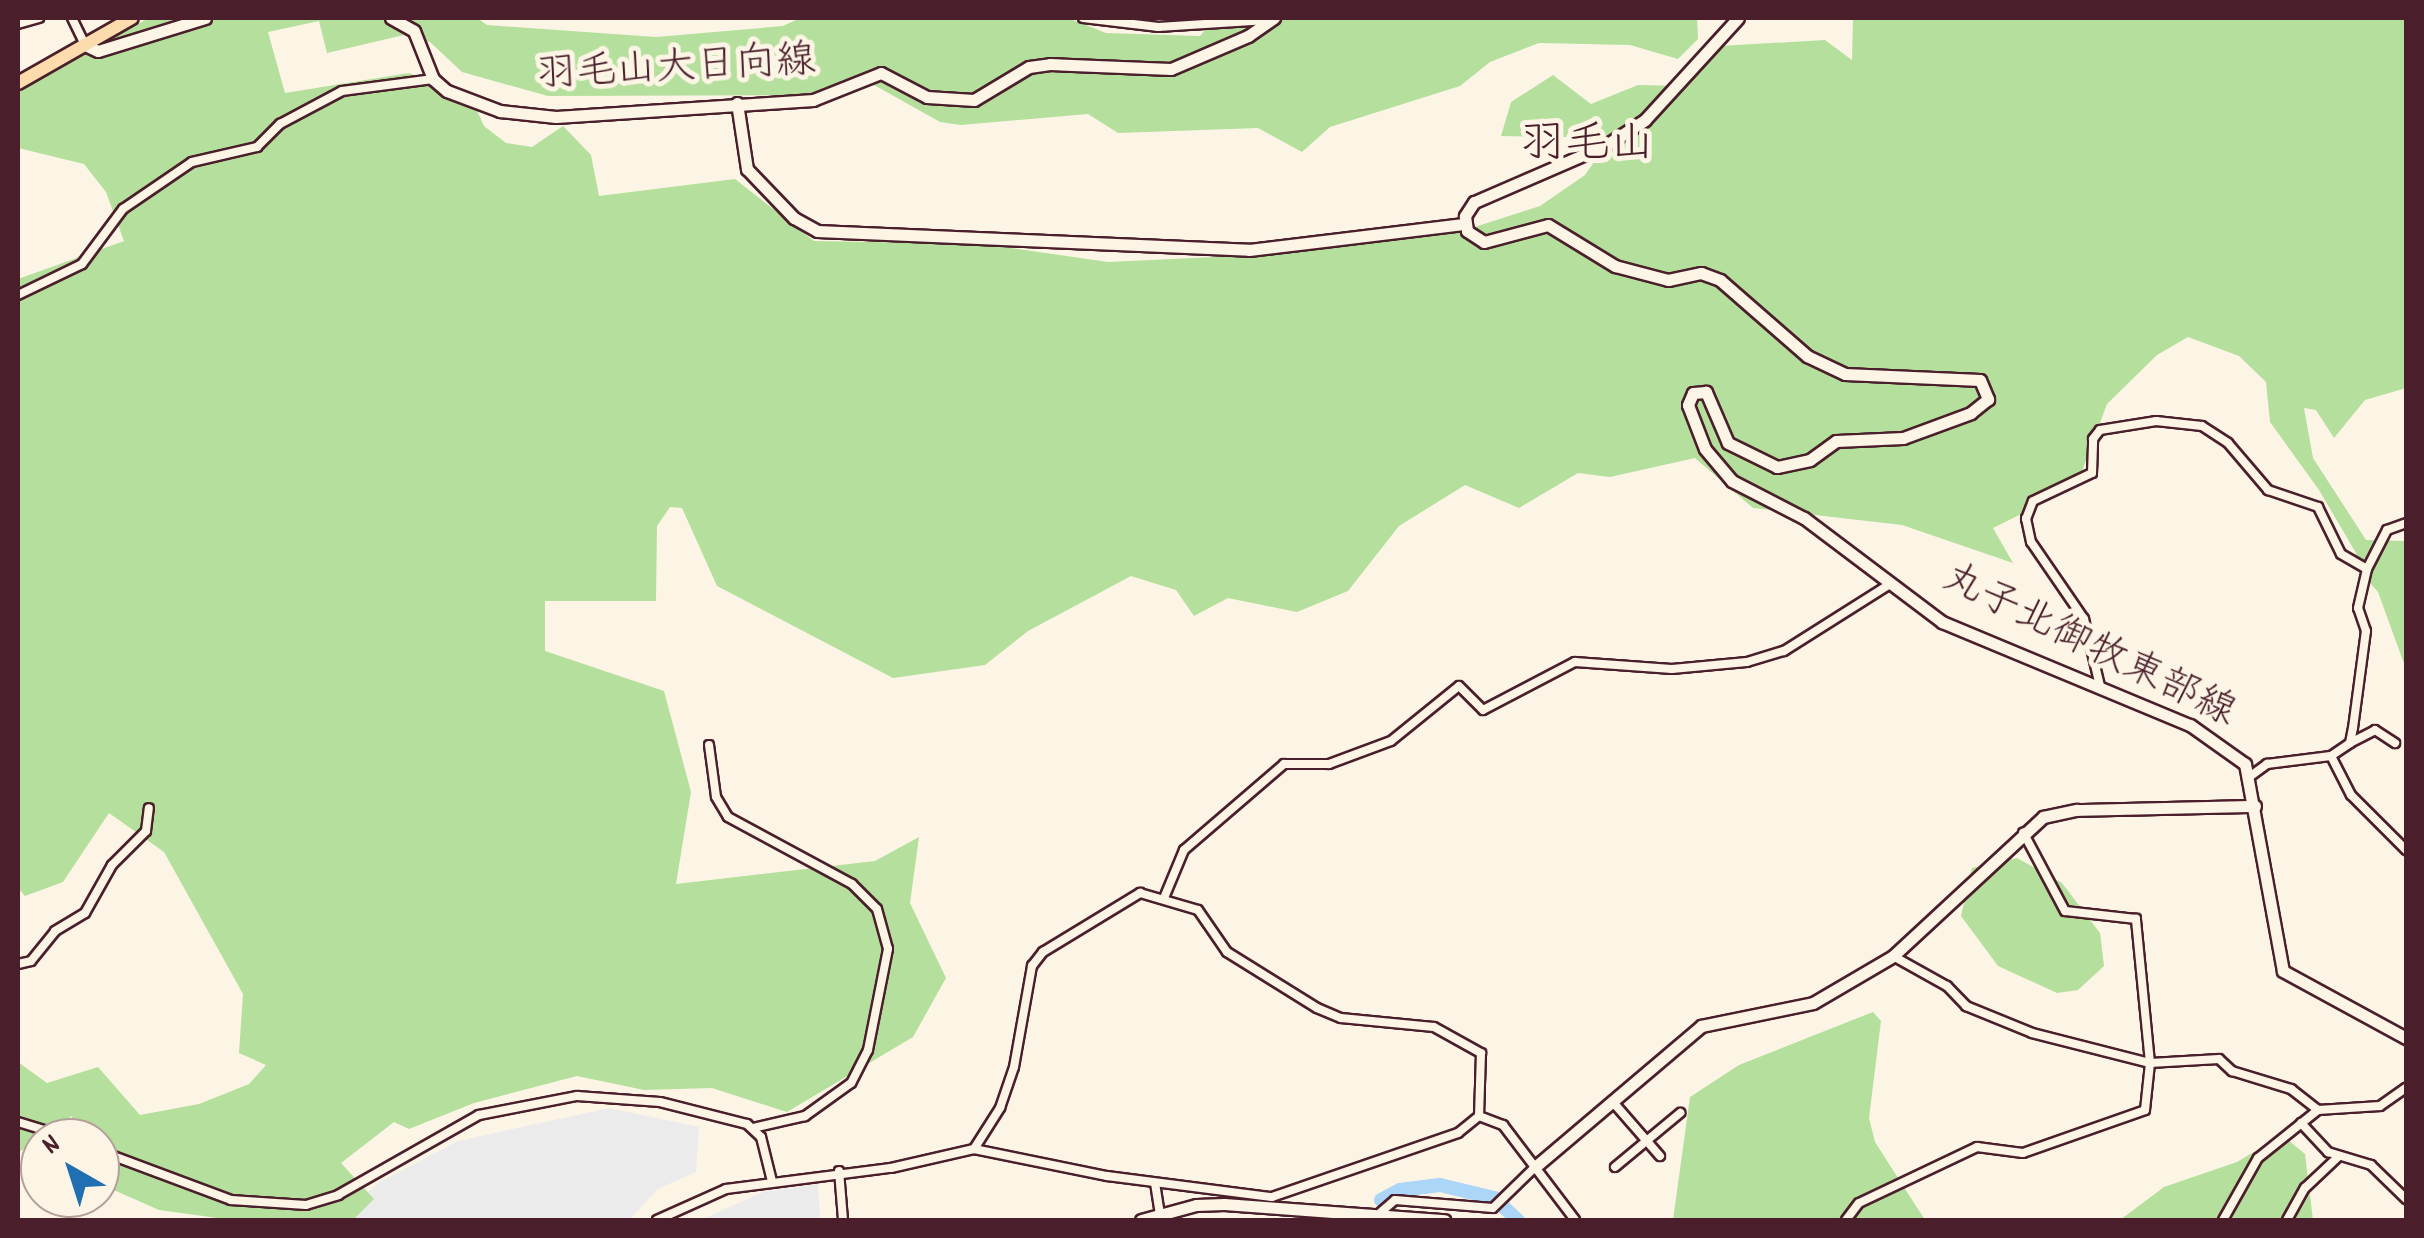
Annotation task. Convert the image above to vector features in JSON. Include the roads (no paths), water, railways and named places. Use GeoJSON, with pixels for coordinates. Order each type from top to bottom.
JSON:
{"type":"FeatureCollection","features":[{"type":"Feature","properties":{"kind":"main road"},"geometry":{"type":"LineString","coordinates":[[18,83],[132,18]]}},
{"type":"Feature","properties":{"kind":"main road"},"geometry":{"type":"LineString","coordinates":[[85,45],[98,52],[205,18]]}},
{"type":"Feature","properties":{"kind":"main road"},"geometry":{"type":"LineString","coordinates":[[391,18],[414,30],[433,79]]}},
{"type":"Feature","properties":{"kind":"main road","name":"羽毛山大日向線"},"geometry":{"type":"LineString","coordinates":[[433,79],[447,92],[500,111],[556,117],[830,97],[881,73],[946,102],[990,94],[1029,68],[1050,64],[1171,70],[1248,36],[1273,18]]}},
{"type":"Feature","properties":{"kind":"main road"},"geometry":{"type":"LineString","coordinates":[[737,103],[747,169],[794,218],[817,232],[1250,250],[1465,224],[1474,202],[1629,132],[1738,18]]}},
{"type":"Feature","properties":{"kind":"main road","name":"丸子北御牧東部線"},"geometry":{"type":"LineString","coordinates":[[1465,224],[1470,236],[1484,242],[1548,225],[1614,266],[1668,280],[1701,274],[1720,280],[1807,356],[1844,374],[1980,380],[1988,399],[1970,413],[1903,438],[1836,442],[1810,460],[1777,467],[1728,442],[1706,392],[1690,397],[1698,435],[1724,474],[1804,518],[1957,631],[2100,686],[2209,736],[2252,775],[2283,970],[2406,1038]]}},
{"type":"Feature","properties":{"kind":"main road"},"geometry":{"type":"LineString","coordinates":[[1534,1167],[1702,1026],[1813,1003],[1893,956],[1931,927],[2023,832],[2044,817],[2076,810],[2255,806]]}},
{"type":"Feature","properties":{"kind":"main road"},"geometry":{"type":"LineString","coordinates":[[1141,1220],[1196,1204],[1381,1212],[1444,1220]]}},
{"type":"Feature","properties":{"kind":"street"},"geometry":{"type":"LineString","coordinates":[[18,24],[39,18]]}},
{"type":"Feature","properties":{"kind":"street"},"geometry":{"type":"LineString","coordinates":[[72,18],[85,45]]}},
{"type":"Feature","properties":{"kind":"street"},"geometry":{"type":"LineString","coordinates":[[1083,18],[1158,27],[1273,18]]}},
{"type":"Feature","properties":{"kind":"street"},"geometry":{"type":"LineString","coordinates":[[18,294],[82,264],[123,210],[192,162],[257,147],[280,124],[342,91],[433,79]]}},
{"type":"Feature","properties":{"kind":"street"},"geometry":{"type":"LineString","coordinates":[[2100,686],[2084,619],[2030,542],[2026,519],[2033,502],[2092,473],[2093,438],[2100,430],[2156,421],[2202,426],[2228,444],[2268,490],[2318,507],[2342,554],[2368,569]]}},
{"type":"Feature","properties":{"kind":"street"},"geometry":{"type":"LineString","coordinates":[[2350,743],[2366,631],[2358,608],[2368,569],[2387,530],[2406,523]]}},
{"type":"Feature","properties":{"kind":"street"},"geometry":{"type":"LineString","coordinates":[[1164,898],[1184,850],[1284,764],[1328,764],[1390,742],[1459,686],[1483,710],[1575,662],[1672,669],[1748,662],[1784,651],[1890,584]]}},
{"type":"Feature","properties":{"kind":"street"},"geometry":{"type":"LineString","coordinates":[[2252,775],[2267,764],[2331,756],[2376,730],[2395,743]]}},
{"type":"Feature","properties":{"kind":"street"},"geometry":{"type":"LineString","coordinates":[[120,1158],[231,1200],[306,1205],[338,1195],[479,1116],[549,1097],[660,1102],[754,1128],[805,1116],[851,1083],[868,1050],[888,948],[877,909],[852,884],[728,817],[716,797],[709,745]]}},
{"type":"Feature","properties":{"kind":"street"},"geometry":{"type":"LineString","coordinates":[[2331,756],[2351,795],[2406,850]]}},
{"type":"Feature","properties":{"kind":"street"},"geometry":{"type":"LineString","coordinates":[[18,964],[32,960],[55,931],[86,913],[112,865],[146,831],[149,808]]}},
{"type":"Feature","properties":{"kind":"street"},"geometry":{"type":"LineString","coordinates":[[1846,1220],[1859,1203],[1977,1147],[2023,1154],[2133,1119],[2150,1100],[2136,919],[2066,911],[2023,832]]}},
{"type":"Feature","properties":{"kind":"street"},"geometry":{"type":"LineString","coordinates":[[657,1220],[705,1194],[974,1149],[1155,1182],[1272,1197],[1458,1133],[1479,1116],[1481,1052],[1434,1027],[1341,1018],[1317,1008],[1228,952],[1198,910],[1140,893],[1121,900],[1032,966],[1014,1067],[1000,1108],[974,1149]]}},
{"type":"Feature","properties":{"kind":"street"},"geometry":{"type":"LineString","coordinates":[[1893,956],[1948,986],[1966,1006],[2032,1034],[2150,1063],[2219,1059],[2232,1072],[2291,1089],[2318,1110]]}},
{"type":"Feature","properties":{"kind":"street"},"geometry":{"type":"LineString","coordinates":[[2223,1220],[2258,1158],[2301,1122],[2318,1110],[2380,1106],[2406,1088]]}},
{"type":"Feature","properties":{"kind":"street"},"geometry":{"type":"LineString","coordinates":[[1612,1102],[1660,1156]]}},
{"type":"Feature","properties":{"kind":"street"},"geometry":{"type":"LineString","coordinates":[[1615,1168],[1680,1112]]}},
{"type":"Feature","properties":{"kind":"street"},"geometry":{"type":"LineString","coordinates":[[1479,1116],[1503,1125],[1575,1220]]}},
{"type":"Feature","properties":{"kind":"street"},"geometry":{"type":"LineString","coordinates":[[2301,1122],[2338,1157],[2370,1165],[2406,1199]]}},
{"type":"Feature","properties":{"kind":"street"},"geometry":{"type":"LineString","coordinates":[[754,1128],[772,1181]]}},
{"type":"Feature","properties":{"kind":"street"},"geometry":{"type":"LineString","coordinates":[[2286,1220],[2305,1188],[2338,1157]]}},
{"type":"Feature","properties":{"kind":"street"},"geometry":{"type":"LineString","coordinates":[[1381,1212],[1395,1200],[1444,1199],[1483,1211],[1496,1205],[1534,1167]]}},
{"type":"Feature","properties":{"kind":"street"},"geometry":{"type":"LineString","coordinates":[[839,1171],[843,1220]]}},
{"type":"Feature","properties":{"kind":"street"},"geometry":{"type":"LineString","coordinates":[[1155,1182],[1160,1214]]}},
{"type":"Feature","properties":{"kind":"waterway"},"geometry":{"type":"LineString","coordinates":[[1381,1200],[1400,1190],[1440,1185],[1494,1198],[1518,1220]]}},
{"type":"Feature","properties":{"kind":"district","name":"羽毛山"},"geometry":{"type":"Point","coordinates":[1587,148]}}]}
